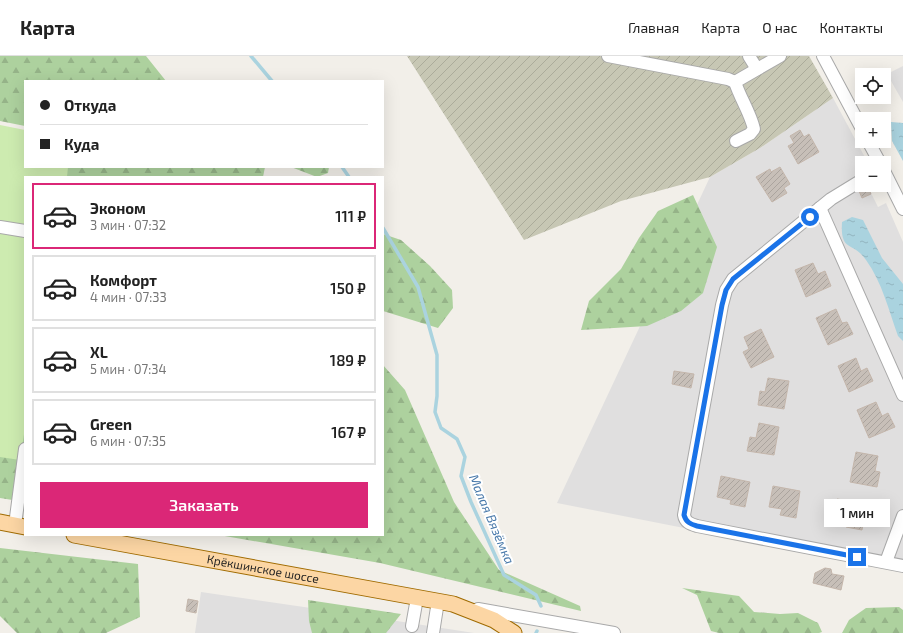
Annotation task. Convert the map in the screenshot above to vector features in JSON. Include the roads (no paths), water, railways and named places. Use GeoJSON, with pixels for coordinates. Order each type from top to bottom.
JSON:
{"type":"FeatureCollection","features":[{"type":"Feature","properties":{"kind":"main road","name":"Крёкшинское шоссе"},"geometry":{"type":"LineString","coordinates":[[79,536],[453,604],[494,620],[514,633]]}},
{"type":"Feature","properties":{"kind":"street"},"geometry":{"type":"LineString","coordinates":[[608,56],[735,82],[780,56]]}},
{"type":"Feature","properties":{"kind":"street"},"geometry":{"type":"LineString","coordinates":[[749,56],[757,69]]}},
{"type":"Feature","properties":{"kind":"street"},"geometry":{"type":"LineString","coordinates":[[823,56],[855,116]]}},
{"type":"Feature","properties":{"kind":"street"},"geometry":{"type":"LineString","coordinates":[[735,82],[752,120],[754,129],[750,134],[736,141]]}},
{"type":"Feature","properties":{"kind":"street"},"geometry":{"type":"LineString","coordinates":[[855,184],[831,199],[733,279],[726,290],[684,515],[685,520],[689,524],[697,526],[903,566]]}},
{"type":"Feature","properties":{"kind":"street"},"geometry":{"type":"LineString","coordinates":[[891,185],[903,210]]}},
{"type":"Feature","properties":{"kind":"street"},"geometry":{"type":"LineString","coordinates":[[820,208],[903,395]]}},
{"type":"Feature","properties":{"kind":"street"},"geometry":{"type":"LineString","coordinates":[[0,228],[24,232]]}},
{"type":"Feature","properties":{"kind":"street"},"geometry":{"type":"LineString","coordinates":[[13,525],[24,455]]}},
{"type":"Feature","properties":{"kind":"street"},"geometry":{"type":"LineString","coordinates":[[886,562],[903,516]]}},
{"type":"Feature","properties":{"kind":"street"},"geometry":{"type":"LineString","coordinates":[[412,626],[417,598]]}},
{"type":"Feature","properties":{"kind":"street"},"geometry":{"type":"LineString","coordinates":[[433,633],[438,601]]}},
{"type":"Feature","properties":{"kind":"street"},"geometry":{"type":"LineString","coordinates":[[453,604],[614,633]]}},
{"type":"Feature","properties":{"kind":"water"},"geometry":{"type":"Polygon","coordinates":[[[891,122],[903,123],[903,161],[892,141],[891,122]]]}},
{"type":"Feature","properties":{"kind":"water"},"geometry":{"type":"Polygon","coordinates":[[[852,217],[863,220],[882,258],[903,284],[903,341],[898,336],[885,297],[872,269],[861,254],[845,243],[842,232],[842,222],[852,217]]]}},
{"type":"Feature","properties":{"kind":"waterway","name":"Малая Вязёмка"},"geometry":{"type":"LineString","coordinates":[[251,56],[271,80]]}},
{"type":"Feature","properties":{"kind":"waterway","name":"Малая Вязёмка"},"geometry":{"type":"LineString","coordinates":[[343,168],[348,176]]}},
{"type":"Feature","properties":{"kind":"waterway","name":"Малая Вязёмка"},"geometry":{"type":"LineString","coordinates":[[384,230],[418,287],[437,355],[437,396],[435,412],[441,428],[457,439],[465,457],[461,476],[471,502],[504,575],[536,595],[541,606]]}}]}
